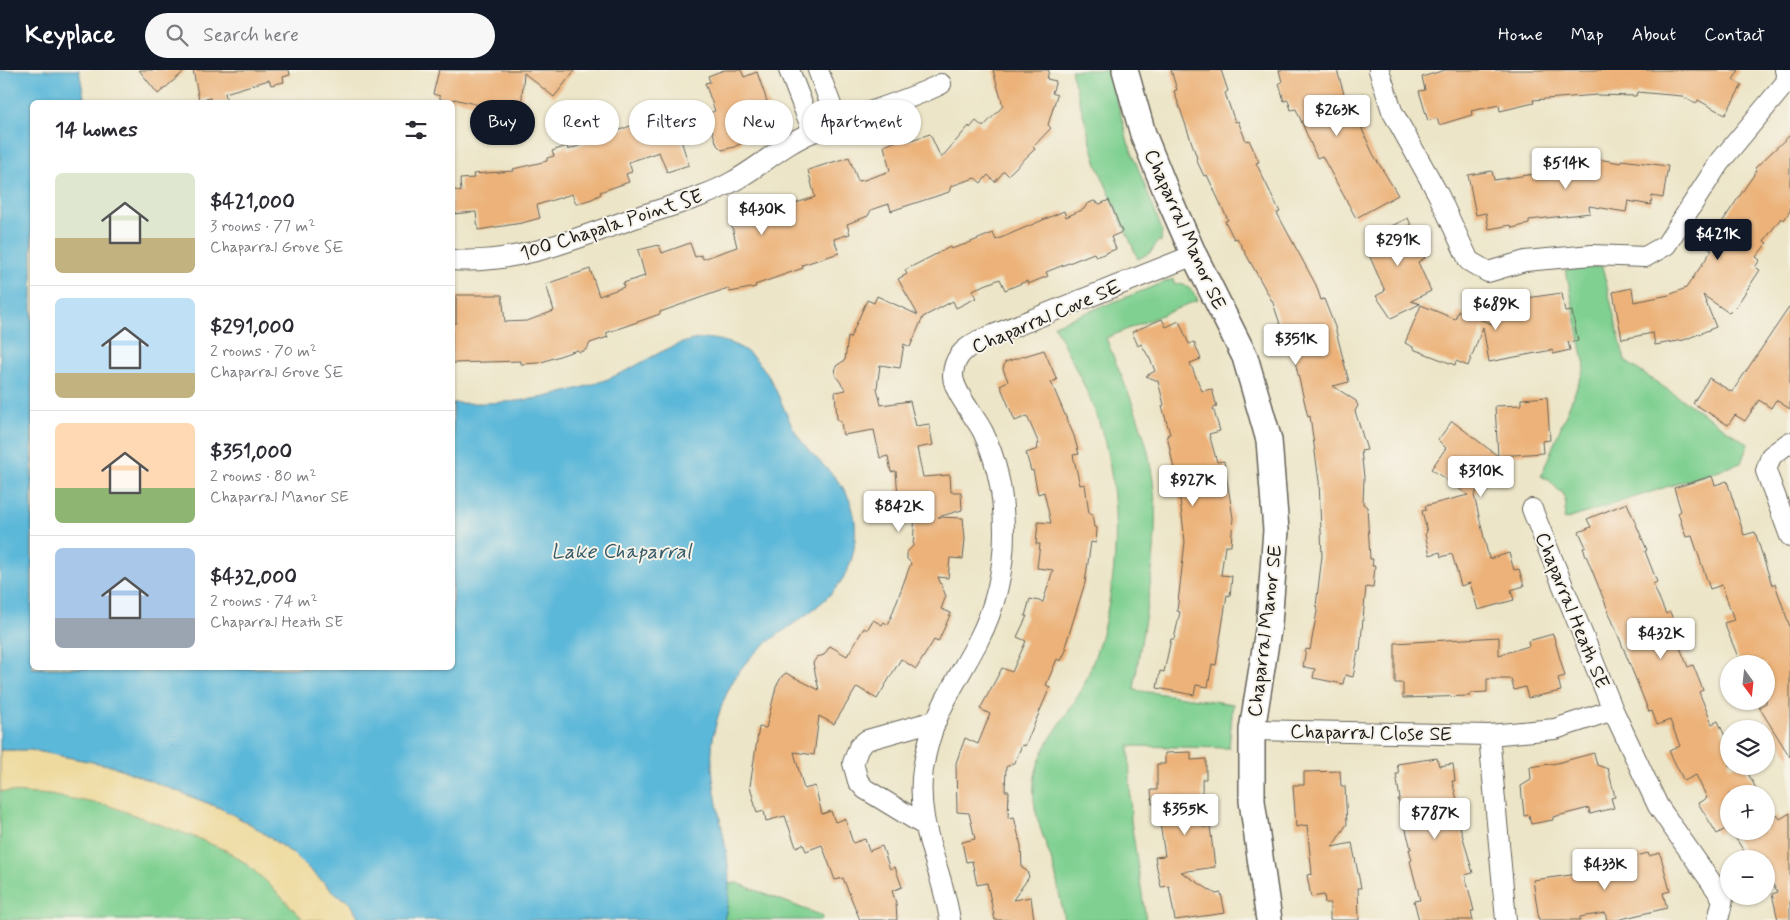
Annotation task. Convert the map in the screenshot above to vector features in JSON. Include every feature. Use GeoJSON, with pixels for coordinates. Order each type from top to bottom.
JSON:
{"type":"FeatureCollection","features":[{"type":"Feature","properties":{"kind":"street"},"geometry":{"type":"LineString","coordinates":[[789,70],[803,106]]}},
{"type":"Feature","properties":{"kind":"street"},"geometry":{"type":"LineString","coordinates":[[818,70],[829,100]]}},
{"type":"Feature","properties":{"kind":"street","name":"Chaparral Manor SE"},"geometry":{"type":"LineString","coordinates":[[1125,70],[1143,134],[1194,254],[1245,357],[1268,440],[1276,530],[1269,624],[1252,730],[1252,801],[1269,920]]}},
{"type":"Feature","properties":{"kind":"street"},"geometry":{"type":"LineString","coordinates":[[1379,70],[1392,111],[1438,194],[1469,261],[1488,272],[1525,261],[1592,255],[1645,257],[1666,245],[1719,163],[1788,80],[1785,70]]}},
{"type":"Feature","properties":{"kind":"street","name":"100 Chapala Point SE"},"geometry":{"type":"LineString","coordinates":[[906,100],[941,84]]}},
{"type":"Feature","properties":{"kind":"street","name":"100 Chapala Point SE"},"geometry":{"type":"LineString","coordinates":[[455,260],[486,260],[528,254],[711,192],[740,178],[783,148],[803,137]]}},
{"type":"Feature","properties":{"kind":"street","name":"Chaparral Cove SE"},"geometry":{"type":"LineString","coordinates":[[950,920],[924,825],[922,774],[934,721],[983,630],[999,579],[1004,550],[1004,513],[997,473],[984,435],[956,388],[954,376],[956,359],[978,341],[1194,254]]}},
{"type":"Feature","properties":{"kind":"street"},"geometry":{"type":"LineString","coordinates":[[1790,442],[1771,456],[1766,471],[1790,536]]}},
{"type":"Feature","properties":{"kind":"street","name":"Chaparral Heath SE"},"geometry":{"type":"LineString","coordinates":[[1532,509],[1613,710]]}},
{"type":"Feature","properties":{"kind":"street"},"geometry":{"type":"LineString","coordinates":[[1613,710],[1658,806],[1723,899],[1718,920]]}},
{"type":"Feature","properties":{"kind":"street","name":"Chaparral Close SE"},"geometry":{"type":"LineString","coordinates":[[1252,730],[1489,735],[1555,729],[1613,710]]}},
{"type":"Feature","properties":{"kind":"street"},"geometry":{"type":"LineString","coordinates":[[924,825],[865,789],[855,777],[853,763],[859,747],[867,740],[934,721]]}},
{"type":"Feature","properties":{"kind":"street"},"geometry":{"type":"LineString","coordinates":[[1489,735],[1506,920]]}},
{"type":"Feature","properties":{"kind":"green space"},"geometry":{"type":"Polygon","coordinates":[[[1071,70],[1109,70],[1128,142],[1162,230],[1161,242],[1158,241],[1151,252],[1138,259],[1097,165],[1071,70]]]}},
{"type":"Feature","properties":{"kind":"green space"},"geometry":{"type":"Polygon","coordinates":[[[1602,266],[1625,361],[1748,444],[1741,463],[1564,520],[1566,504],[1562,491],[1560,492],[1550,481],[1541,476],[1585,367],[1566,270],[1602,266]]]}},
{"type":"Feature","properties":{"kind":"green space"},"geometry":{"type":"Polygon","coordinates":[[[1173,279],[1174,283],[1188,288],[1198,300],[1106,338],[1140,423],[1148,452],[1153,483],[1155,542],[1134,690],[1233,704],[1229,748],[1129,746],[1131,821],[1146,920],[1064,920],[1054,868],[1037,816],[1034,784],[1041,756],[1080,693],[1097,651],[1111,589],[1115,558],[1115,526],[1114,494],[1102,432],[1086,391],[1054,325],[1173,279]]]}},
{"type":"Feature","properties":{"kind":"green space"},"geometry":{"type":"Polygon","coordinates":[[[0,750],[293,854],[337,895],[360,920],[0,920],[0,750]]]}},
{"type":"Feature","properties":{"kind":"green space"},"geometry":{"type":"Polygon","coordinates":[[[737,883],[822,916],[822,920],[724,920],[727,908],[728,884],[737,883]]]}},
{"type":"Feature","properties":{"kind":"sand"},"geometry":{"type":"Polygon","coordinates":[[[0,750],[31,750],[113,766],[220,808],[252,825],[293,854],[337,895],[350,902],[360,920],[304,920],[266,881],[244,862],[225,850],[107,805],[50,795],[0,791],[0,750]]]}},
{"type":"Feature","properties":{"kind":"water","name":"Lake Chaparral"},"geometry":{"type":"Polygon","coordinates":[[[0,70],[79,70],[85,100],[30,100],[30,670],[455,670],[455,403],[513,401],[558,394],[608,379],[667,349],[693,340],[719,340],[736,346],[760,364],[775,389],[796,433],[839,482],[850,501],[854,515],[855,539],[851,560],[843,578],[817,606],[753,655],[733,680],[720,711],[714,732],[712,756],[713,779],[729,874],[729,897],[724,920],[360,920],[350,902],[338,896],[293,854],[252,825],[220,808],[113,766],[31,750],[0,750],[0,70]]]}},
{"type":"Feature","properties":{"kind":"building"},"geometry":{"type":"Polygon","coordinates":[[[139,70],[186,70],[158,94],[139,70]]]}},
{"type":"Feature","properties":{"kind":"building"},"geometry":{"type":"Polygon","coordinates":[[[193,70],[289,70],[290,75],[283,77],[284,82],[271,85],[269,80],[225,93],[227,100],[210,100],[210,98],[199,100],[193,70]]]}},
{"type":"Feature","properties":{"kind":"building"},"geometry":{"type":"Polygon","coordinates":[[[439,70],[575,70],[554,97],[524,73],[522,100],[470,100],[470,103],[454,99],[443,100],[440,99],[440,96],[433,94],[439,70]]]}},
{"type":"Feature","properties":{"kind":"building"},"geometry":{"type":"Polygon","coordinates":[[[724,70],[741,70],[744,77],[757,72],[767,100],[725,100],[725,145],[738,145],[734,147],[722,150],[717,145],[715,139],[715,100],[711,100],[705,83],[710,82],[708,76],[724,70]]]}},
{"type":"Feature","properties":{"kind":"building"},"geometry":{"type":"Polygon","coordinates":[[[993,70],[1049,70],[1047,79],[1056,81],[1052,93],[1057,95],[1048,125],[1051,128],[1033,147],[1035,149],[1008,175],[1004,171],[995,182],[988,175],[981,183],[975,178],[951,186],[949,192],[891,211],[889,204],[871,210],[868,216],[847,224],[850,234],[834,239],[839,253],[802,265],[803,268],[755,285],[756,287],[730,292],[728,288],[660,312],[660,314],[606,333],[608,337],[590,343],[587,349],[580,352],[577,350],[539,363],[521,364],[521,361],[455,363],[456,295],[502,295],[505,322],[527,321],[554,311],[546,284],[590,269],[599,296],[624,287],[623,283],[645,276],[638,250],[659,245],[662,253],[690,243],[695,257],[701,255],[703,259],[737,247],[730,218],[752,209],[751,205],[772,198],[777,209],[815,197],[808,170],[849,157],[858,181],[864,180],[890,171],[884,146],[921,145],[921,137],[930,134],[941,158],[969,126],[970,128],[976,121],[983,127],[1003,106],[993,70]]]}},
{"type":"Feature","properties":{"kind":"building"},"geometry":{"type":"Polygon","coordinates":[[[1171,70],[1221,70],[1228,91],[1225,93],[1235,122],[1238,121],[1246,141],[1249,140],[1259,162],[1256,163],[1280,212],[1277,213],[1316,285],[1321,300],[1324,299],[1335,327],[1349,382],[1333,386],[1356,401],[1358,406],[1355,411],[1367,450],[1361,451],[1364,477],[1363,504],[1367,507],[1370,559],[1373,559],[1372,566],[1375,566],[1373,588],[1366,587],[1360,651],[1358,651],[1353,677],[1345,675],[1343,684],[1313,678],[1315,669],[1303,667],[1306,649],[1310,650],[1318,606],[1316,606],[1322,556],[1319,481],[1310,416],[1308,417],[1293,353],[1290,354],[1273,303],[1237,238],[1234,239],[1225,221],[1228,220],[1207,175],[1204,176],[1196,159],[1174,91],[1177,90],[1171,70]]]}},
{"type":"Feature","properties":{"kind":"building"},"geometry":{"type":"Polygon","coordinates":[[[1279,70],[1337,70],[1347,104],[1350,102],[1373,154],[1398,195],[1356,218],[1322,156],[1317,158],[1296,109],[1291,110],[1288,100],[1284,101],[1279,83],[1282,82],[1279,70]]]}},
{"type":"Feature","properties":{"kind":"building"},"geometry":{"type":"Polygon","coordinates":[[[1445,70],[1739,70],[1733,80],[1742,85],[1725,115],[1698,100],[1696,104],[1682,96],[1637,92],[1636,96],[1597,95],[1533,100],[1534,103],[1500,111],[1499,105],[1471,111],[1472,115],[1439,125],[1437,118],[1428,121],[1419,91],[1425,90],[1422,77],[1445,70]]]}},
{"type":"Feature","properties":{"kind":"building"},"geometry":{"type":"Polygon","coordinates":[[[629,126],[629,145],[682,145],[689,165],[667,172],[659,152],[629,162],[632,172],[626,174],[629,182],[600,192],[601,194],[592,199],[576,204],[572,194],[537,205],[540,218],[522,223],[478,230],[476,212],[455,214],[455,190],[461,192],[460,179],[474,178],[473,174],[514,171],[513,169],[547,161],[547,158],[554,156],[552,151],[567,146],[568,150],[581,145],[619,145],[619,130],[629,126]]]}},
{"type":"Feature","properties":{"kind":"building"},"geometry":{"type":"Polygon","coordinates":[[[1790,135],[1790,211],[1784,220],[1781,218],[1764,241],[1767,243],[1756,257],[1760,260],[1755,267],[1760,270],[1737,305],[1729,313],[1703,295],[1716,327],[1684,340],[1655,345],[1653,333],[1622,339],[1613,292],[1632,288],[1634,302],[1669,295],[1686,288],[1712,250],[1706,246],[1757,170],[1755,168],[1790,135]]]}},
{"type":"Feature","properties":{"kind":"building"},"geometry":{"type":"Polygon","coordinates":[[[1579,153],[1581,161],[1598,159],[1621,163],[1621,160],[1668,166],[1663,198],[1652,196],[1651,205],[1628,201],[1626,212],[1589,206],[1590,213],[1529,220],[1529,224],[1512,228],[1511,225],[1489,229],[1486,213],[1476,215],[1468,175],[1492,171],[1494,180],[1548,172],[1547,167],[1566,164],[1565,155],[1579,153]]]}},
{"type":"Feature","properties":{"kind":"building"},"geometry":{"type":"Polygon","coordinates":[[[1109,200],[1122,232],[1111,237],[1116,249],[1096,257],[1094,253],[1046,272],[1048,276],[1028,284],[1027,281],[1005,290],[1000,279],[972,290],[976,298],[956,308],[953,301],[923,317],[910,347],[904,344],[900,368],[880,365],[877,388],[881,405],[910,401],[916,426],[929,424],[933,445],[917,448],[923,477],[950,475],[951,492],[961,492],[962,510],[938,517],[963,518],[965,539],[963,559],[950,558],[948,578],[938,577],[946,596],[941,609],[951,613],[938,642],[934,640],[916,669],[901,659],[877,699],[857,687],[834,724],[819,716],[814,755],[794,752],[804,789],[815,786],[822,814],[831,811],[835,822],[845,819],[853,843],[865,839],[869,851],[882,846],[890,869],[895,867],[902,887],[892,891],[896,903],[897,920],[860,920],[843,878],[835,880],[822,845],[806,851],[803,844],[796,847],[785,816],[766,821],[764,811],[757,813],[750,786],[759,727],[766,728],[776,687],[782,676],[786,673],[819,690],[813,663],[817,657],[824,655],[830,646],[847,656],[864,628],[867,630],[873,620],[882,625],[884,622],[888,625],[911,563],[907,559],[907,552],[913,546],[915,513],[906,514],[899,509],[896,471],[891,472],[888,456],[880,458],[874,430],[843,435],[841,422],[837,419],[835,392],[846,390],[835,375],[836,366],[845,360],[848,337],[850,338],[867,300],[874,303],[877,296],[918,315],[898,279],[907,274],[905,270],[950,247],[951,249],[993,233],[996,240],[1064,211],[1066,217],[1084,209],[1087,204],[1094,201],[1100,204],[1109,200]]]}},
{"type":"Feature","properties":{"kind":"building"},"geometry":{"type":"Polygon","coordinates":[[[1408,218],[1425,258],[1418,262],[1431,291],[1411,301],[1420,304],[1391,318],[1376,296],[1385,291],[1365,246],[1370,243],[1367,238],[1408,218]]]}},
{"type":"Feature","properties":{"kind":"building"},"geometry":{"type":"Polygon","coordinates":[[[1562,293],[1565,312],[1572,311],[1578,341],[1568,342],[1570,350],[1553,354],[1552,350],[1489,362],[1483,327],[1468,366],[1456,361],[1455,365],[1413,349],[1413,347],[1405,343],[1421,305],[1455,319],[1458,311],[1492,324],[1489,311],[1520,305],[1519,299],[1562,293]]]}},
{"type":"Feature","properties":{"kind":"building"},"geometry":{"type":"Polygon","coordinates":[[[1790,306],[1790,409],[1776,400],[1771,408],[1759,400],[1745,421],[1735,415],[1728,425],[1693,403],[1709,378],[1732,392],[1790,306]]]}},
{"type":"Feature","properties":{"kind":"building"},"geometry":{"type":"Polygon","coordinates":[[[1162,319],[1166,327],[1179,321],[1189,344],[1194,342],[1201,359],[1190,363],[1202,391],[1212,389],[1217,407],[1213,408],[1220,431],[1209,434],[1217,462],[1224,461],[1233,518],[1231,546],[1225,546],[1221,575],[1232,576],[1230,596],[1227,595],[1216,665],[1212,664],[1208,687],[1196,685],[1194,695],[1157,688],[1160,671],[1164,672],[1171,639],[1174,639],[1180,612],[1177,611],[1185,542],[1177,474],[1175,474],[1167,435],[1170,434],[1162,406],[1164,405],[1158,381],[1146,376],[1155,371],[1141,344],[1138,346],[1132,332],[1162,319]]]}},
{"type":"Feature","properties":{"kind":"building"},"geometry":{"type":"Polygon","coordinates":[[[1044,350],[1057,380],[1051,382],[1074,436],[1079,454],[1073,455],[1080,485],[1085,484],[1089,514],[1092,514],[1094,527],[1097,528],[1096,543],[1091,542],[1085,583],[1065,647],[1067,648],[1061,661],[1057,659],[1046,685],[1050,687],[1025,746],[1022,745],[1015,762],[1006,767],[1005,791],[1009,791],[1008,818],[1014,817],[1021,846],[1022,868],[1027,871],[1029,877],[1013,900],[1031,897],[1034,920],[995,920],[987,883],[977,885],[972,861],[966,862],[962,842],[975,839],[969,813],[957,812],[956,763],[965,738],[978,744],[990,714],[980,709],[1002,668],[1012,672],[1026,641],[1017,637],[1027,616],[1025,616],[1030,599],[1043,602],[1053,570],[1037,568],[1040,544],[1036,544],[1038,522],[1051,523],[1044,492],[1038,494],[1033,470],[1031,471],[1026,453],[1038,449],[1037,445],[1039,444],[1027,416],[1015,421],[1000,385],[1008,381],[1003,369],[1005,362],[1044,350]]]}},
{"type":"Feature","properties":{"kind":"building"},"geometry":{"type":"Polygon","coordinates":[[[1547,397],[1550,440],[1542,441],[1543,453],[1498,456],[1495,406],[1521,405],[1521,399],[1547,397]]]}},
{"type":"Feature","properties":{"kind":"building"},"geometry":{"type":"Polygon","coordinates":[[[1452,421],[1502,459],[1474,495],[1489,559],[1509,553],[1514,570],[1519,569],[1524,586],[1511,590],[1514,600],[1478,610],[1470,583],[1461,586],[1452,554],[1441,557],[1440,552],[1430,555],[1422,511],[1426,510],[1425,506],[1468,495],[1431,469],[1446,448],[1438,440],[1452,421]]]}},
{"type":"Feature","properties":{"kind":"building"},"geometry":{"type":"Polygon","coordinates":[[[1712,476],[1715,485],[1727,481],[1744,535],[1755,532],[1772,585],[1775,584],[1790,627],[1790,757],[1775,733],[1775,720],[1767,720],[1761,710],[1775,710],[1775,655],[1737,655],[1724,623],[1734,620],[1722,585],[1710,589],[1692,536],[1686,537],[1678,513],[1681,511],[1674,488],[1712,476]]]}},
{"type":"Feature","properties":{"kind":"building"},"geometry":{"type":"Polygon","coordinates":[[[1627,503],[1647,550],[1645,551],[1657,582],[1653,584],[1666,614],[1670,612],[1680,636],[1676,638],[1688,667],[1693,665],[1703,690],[1699,692],[1712,724],[1718,721],[1720,725],[1720,775],[1749,775],[1754,785],[1720,785],[1720,832],[1717,834],[1698,803],[1707,798],[1696,775],[1684,781],[1669,751],[1680,746],[1670,720],[1657,725],[1652,711],[1649,712],[1583,548],[1586,547],[1579,532],[1591,527],[1587,519],[1627,503]]]}},
{"type":"Feature","properties":{"kind":"building"},"geometry":{"type":"Polygon","coordinates":[[[1553,634],[1565,676],[1558,678],[1561,691],[1528,698],[1525,687],[1514,690],[1511,679],[1487,679],[1487,692],[1470,693],[1470,696],[1403,698],[1403,683],[1395,683],[1395,643],[1499,637],[1499,655],[1529,646],[1528,641],[1553,634]]]}},
{"type":"Feature","properties":{"kind":"building"},"geometry":{"type":"Polygon","coordinates":[[[1191,752],[1191,760],[1206,759],[1206,779],[1202,779],[1203,827],[1210,826],[1215,867],[1181,872],[1216,894],[1221,893],[1225,913],[1175,920],[1169,886],[1161,887],[1157,868],[1155,857],[1165,856],[1157,804],[1152,804],[1151,790],[1157,790],[1157,764],[1165,764],[1165,753],[1191,752]]]}},
{"type":"Feature","properties":{"kind":"building"},"geometry":{"type":"Polygon","coordinates":[[[1594,753],[1597,765],[1608,769],[1615,797],[1611,798],[1614,808],[1590,814],[1589,808],[1553,817],[1553,820],[1531,824],[1529,815],[1524,816],[1521,786],[1531,780],[1530,767],[1557,763],[1594,753]]]}},
{"type":"Feature","properties":{"kind":"building"},"geometry":{"type":"Polygon","coordinates":[[[1437,758],[1439,766],[1453,764],[1455,781],[1452,781],[1463,822],[1459,823],[1473,873],[1465,875],[1474,911],[1471,911],[1473,920],[1419,920],[1414,901],[1420,900],[1410,861],[1412,860],[1409,849],[1411,849],[1398,799],[1400,799],[1396,774],[1399,774],[1397,764],[1437,758]]]}},
{"type":"Feature","properties":{"kind":"building"},"geometry":{"type":"Polygon","coordinates":[[[1340,771],[1341,786],[1345,786],[1347,824],[1332,847],[1352,843],[1361,888],[1358,888],[1359,920],[1330,920],[1330,903],[1325,903],[1324,895],[1311,897],[1307,875],[1312,874],[1307,825],[1296,827],[1293,785],[1304,785],[1304,772],[1340,771]]]}},
{"type":"Feature","properties":{"kind":"building"},"geometry":{"type":"Polygon","coordinates":[[[1790,813],[1790,920],[1778,920],[1775,905],[1775,893],[1778,892],[1775,888],[1775,850],[1743,850],[1737,840],[1775,840],[1775,816],[1777,815],[1780,819],[1790,813]]]}},
{"type":"Feature","properties":{"kind":"building"},"geometry":{"type":"Polygon","coordinates":[[[1648,853],[1649,856],[1660,853],[1670,891],[1663,893],[1667,908],[1617,920],[1607,920],[1605,913],[1580,917],[1580,920],[1539,920],[1533,880],[1586,873],[1586,869],[1648,853]]]}}]}
